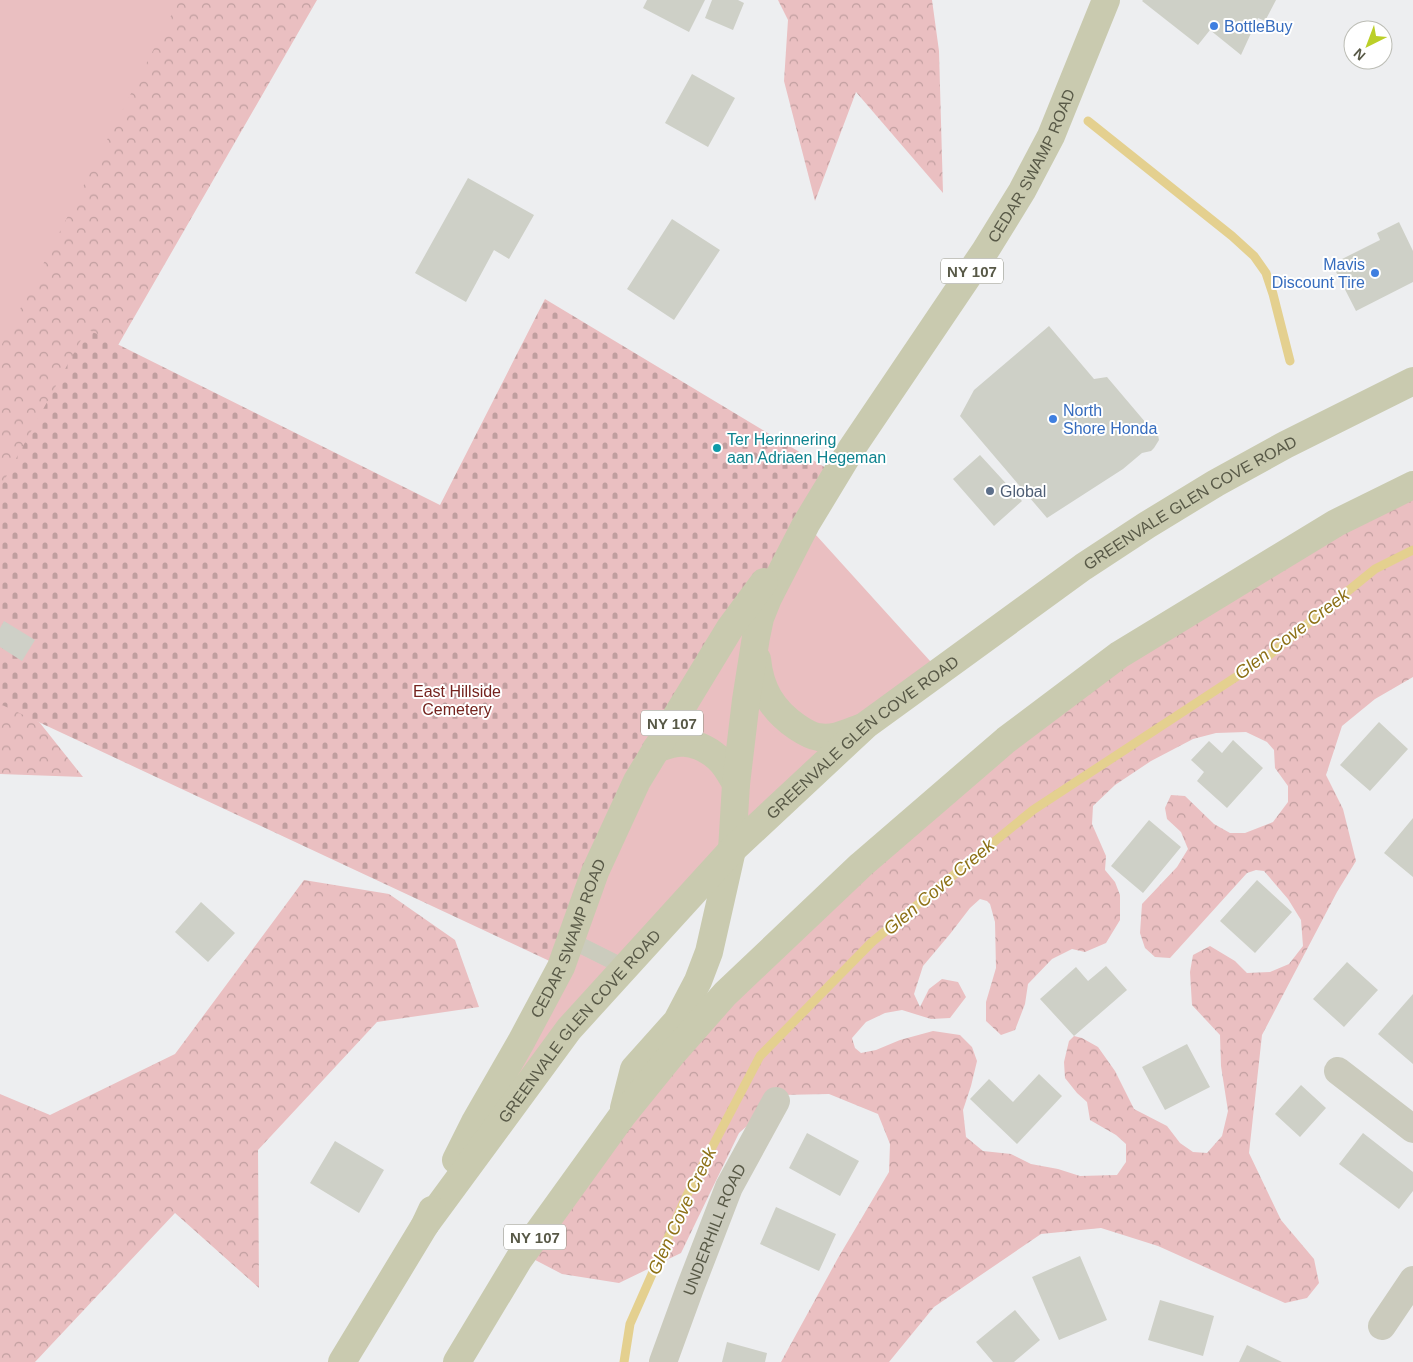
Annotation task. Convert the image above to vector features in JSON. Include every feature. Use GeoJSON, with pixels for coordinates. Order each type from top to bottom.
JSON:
{"type":"FeatureCollection","features":[{"type":"Feature","properties":{"kind":"main road","name":"CEDAR SWAMP ROAD"},"geometry":{"type":"LineString","coordinates":[[732,850],[736,784],[746,700],[760,618],[768,598],[806,524],[852,448],[980,259],[1022,191],[1051,136],[1106,0]]}},
{"type":"Feature","properties":{"kind":"main road","name":"GREENVALE GLEN COVE ROAD"},"geometry":{"type":"LineString","coordinates":[[425,1225],[569,1029],[732,850],[866,726],[1084,567],[1147,524],[1285,445],[1413,381]]}},
{"type":"Feature","properties":{"kind":"main road"},"geometry":{"type":"LineString","coordinates":[[622,1116],[673,1053],[725,994],[862,865],[1006,740],[1119,655],[1336,523],[1413,486]]}},
{"type":"Feature","properties":{"kind":"main road","name":"CEDAR SWAMP ROAD"},"geometry":{"type":"LineString","coordinates":[[342,1362],[425,1225],[475,1122],[561,967],[603,856],[637,780],[730,628],[806,524]]}},
{"type":"Feature","properties":{"kind":"main road"},"geometry":{"type":"LineString","coordinates":[[756,637],[758,668],[764,689],[774,707],[787,721],[802,731],[818,738],[837,737],[866,726]]}},
{"type":"Feature","properties":{"kind":"main road"},"geometry":{"type":"LineString","coordinates":[[656,749],[678,743],[690,743],[702,747],[718,758],[736,784]]}},
{"type":"Feature","properties":{"kind":"main road","name":"NY 107"},"geometry":{"type":"LineString","coordinates":[[457,1362],[519,1260],[622,1116],[634,1069],[677,1020],[698,981],[709,952],[732,850]]}},
{"type":"Feature","properties":{"kind":"street"},"geometry":{"type":"LineString","coordinates":[[1338,1071],[1413,1129]]}},
{"type":"Feature","properties":{"kind":"street","name":"UNDERHILL ROAD"},"geometry":{"type":"LineString","coordinates":[[664,1362],[729,1187],[776,1101]]}},
{"type":"Feature","properties":{"kind":"street"},"geometry":{"type":"LineString","coordinates":[[1382,1326],[1413,1280]]}},
{"type":"Feature","properties":{"kind":"lane"},"geometry":{"type":"LineString","coordinates":[[570,940],[624,968]]}},
{"type":"Feature","properties":{"kind":"green space"},"geometry":{"type":"Polygon","coordinates":[[[0,0],[267,0],[0,488],[0,0]]]}},
{"type":"Feature","properties":{"kind":"green space"},"geometry":{"type":"Polygon","coordinates":[[[179,0],[317,0],[0,550],[0,348],[179,0]]]}},
{"type":"Feature","properties":{"kind":"green space"},"geometry":{"type":"Polygon","coordinates":[[[778,0],[932,0],[939,51],[943,193],[856,92],[815,201],[784,81],[788,20],[778,0]]]}},
{"type":"Feature","properties":{"kind":"green space","name":"East Hillside Cemetery"},"geometry":{"type":"Polygon","coordinates":[[[545,299],[836,474],[730,628],[558,965],[0,704],[0,488],[87,329],[440,505],[545,299]]]}},
{"type":"Feature","properties":{"kind":"green space"},"geometry":{"type":"Polygon","coordinates":[[[1413,485],[1413,677],[1375,699],[1342,726],[1326,775],[1343,809],[1356,861],[1337,892],[1262,1035],[1249,1153],[1281,1220],[1314,1259],[1319,1283],[1307,1298],[1285,1303],[1158,1246],[1101,1228],[1041,1234],[934,1307],[889,1362],[781,1362],[838,1258],[889,1172],[890,1144],[878,1114],[829,1094],[782,1095],[739,1133],[681,1253],[619,1283],[562,1274],[518,1251],[700,1020],[990,748],[1413,485]],[[1246,732],[1216,733],[1193,739],[1151,761],[1115,785],[1093,806],[1092,824],[1106,856],[1105,870],[1115,882],[1120,895],[1120,920],[1106,943],[1085,952],[1072,949],[1052,959],[1028,984],[1025,1004],[1015,1030],[1001,1035],[986,1021],[986,1002],[996,968],[995,922],[990,904],[980,899],[970,908],[923,966],[914,994],[920,1007],[929,989],[942,979],[958,982],[966,997],[950,1018],[931,1019],[902,1010],[885,1013],[866,1022],[852,1038],[855,1048],[861,1053],[876,1050],[900,1040],[933,1031],[960,1035],[972,1047],[977,1061],[963,1110],[966,1137],[983,1151],[1011,1154],[1031,1164],[1058,1169],[1080,1176],[1117,1175],[1126,1162],[1126,1144],[1116,1135],[1090,1120],[1087,1102],[1065,1078],[1064,1062],[1069,1041],[1074,1036],[1082,1038],[1098,1047],[1115,1071],[1134,1109],[1167,1126],[1180,1143],[1193,1152],[1207,1153],[1222,1136],[1228,1111],[1221,1066],[1220,1035],[1192,1005],[1190,972],[1193,955],[1210,946],[1235,961],[1247,973],[1270,972],[1289,964],[1303,946],[1301,920],[1288,899],[1264,871],[1256,870],[1247,873],[1170,958],[1155,957],[1145,948],[1140,933],[1142,904],[1177,867],[1188,849],[1181,832],[1167,819],[1165,808],[1171,795],[1185,796],[1214,824],[1230,833],[1245,833],[1273,822],[1288,802],[1288,786],[1275,768],[1274,750],[1267,742],[1246,732]]]}},
{"type":"Feature","properties":{"kind":"green space"},"geometry":{"type":"Polygon","coordinates":[[[806,524],[940,672],[862,724],[485,1125],[599,871],[806,524]]]}},
{"type":"Feature","properties":{"kind":"green space"},"geometry":{"type":"Polygon","coordinates":[[[0,692],[40,723],[83,777],[0,774],[0,692]]]}},
{"type":"Feature","properties":{"kind":"green space"},"geometry":{"type":"Polygon","coordinates":[[[304,880],[389,894],[455,940],[479,1007],[377,1022],[258,1150],[259,1288],[175,1213],[35,1362],[0,1362],[0,1094],[50,1115],[175,1054],[304,880]]]}},
{"type":"Feature","properties":{"kind":"building"},"geometry":{"type":"Polygon","coordinates":[[[647,0],[705,0],[689,32],[643,8],[647,0]]]}},
{"type":"Feature","properties":{"kind":"building"},"geometry":{"type":"Polygon","coordinates":[[[712,0],[738,0],[744,3],[733,30],[705,18],[712,0]]]}},
{"type":"Feature","properties":{"kind":"building","name":"BottleBuy"},"geometry":{"type":"Polygon","coordinates":[[[1143,0],[1276,0],[1265,21],[1258,18],[1241,55],[1210,30],[1198,45],[1143,0]]]}},
{"type":"Feature","properties":{"kind":"building"},"geometry":{"type":"Polygon","coordinates":[[[692,74],[735,98],[708,147],[665,123],[692,74]]]}},
{"type":"Feature","properties":{"kind":"building"},"geometry":{"type":"Polygon","coordinates":[[[468,178],[534,215],[509,259],[494,250],[466,302],[415,273],[468,178]]]}},
{"type":"Feature","properties":{"kind":"building"},"geometry":{"type":"Polygon","coordinates":[[[672,219],[720,250],[674,320],[627,289],[672,219]]]}},
{"type":"Feature","properties":{"kind":"building","name":"Mavis Discount Tire"},"geometry":{"type":"Polygon","coordinates":[[[1399,222],[1413,251],[1413,282],[1356,311],[1332,264],[1380,240],[1377,233],[1399,222]]]}},
{"type":"Feature","properties":{"kind":"building","name":"North Shore Honda"},"geometry":{"type":"Polygon","coordinates":[[[1049,326],[1094,379],[1107,377],[1146,423],[1154,427],[1159,440],[1151,451],[1142,453],[1123,469],[1047,518],[960,416],[974,390],[1049,326]]]}},
{"type":"Feature","properties":{"kind":"building"},"geometry":{"type":"Polygon","coordinates":[[[980,455],[1022,501],[994,526],[953,479],[980,455]]]}},
{"type":"Feature","properties":{"kind":"building"},"geometry":{"type":"Polygon","coordinates":[[[4,621],[35,640],[22,661],[0,647],[0,628],[4,621]]]}},
{"type":"Feature","properties":{"kind":"building"},"geometry":{"type":"Polygon","coordinates":[[[1379,722],[1408,749],[1370,791],[1340,765],[1379,722]]]}},
{"type":"Feature","properties":{"kind":"building"},"geometry":{"type":"Polygon","coordinates":[[[1233,740],[1263,768],[1227,808],[1197,781],[1204,772],[1191,760],[1209,741],[1222,753],[1233,740]]]}},
{"type":"Feature","properties":{"kind":"building"},"geometry":{"type":"Polygon","coordinates":[[[1413,818],[1413,877],[1384,853],[1413,818]]]}},
{"type":"Feature","properties":{"kind":"building"},"geometry":{"type":"Polygon","coordinates":[[[1149,820],[1181,847],[1143,893],[1111,866],[1149,820]]]}},
{"type":"Feature","properties":{"kind":"building"},"geometry":{"type":"Polygon","coordinates":[[[1257,880],[1292,912],[1255,953],[1220,921],[1257,880]]]}},
{"type":"Feature","properties":{"kind":"building"},"geometry":{"type":"Polygon","coordinates":[[[201,902],[235,933],[208,962],[175,932],[201,902]]]}},
{"type":"Feature","properties":{"kind":"building"},"geometry":{"type":"Polygon","coordinates":[[[1347,962],[1378,990],[1344,1027],[1313,999],[1347,962]]]}},
{"type":"Feature","properties":{"kind":"building"},"geometry":{"type":"Polygon","coordinates":[[[1106,966],[1127,990],[1074,1036],[1040,999],[1076,967],[1088,981],[1106,966]]]}},
{"type":"Feature","properties":{"kind":"building"},"geometry":{"type":"Polygon","coordinates":[[[1413,994],[1413,1064],[1378,1034],[1413,994]]]}},
{"type":"Feature","properties":{"kind":"building"},"geometry":{"type":"Polygon","coordinates":[[[1187,1044],[1210,1087],[1165,1110],[1142,1067],[1187,1044]]]}},
{"type":"Feature","properties":{"kind":"building"},"geometry":{"type":"Polygon","coordinates":[[[1039,1074],[1062,1096],[1017,1144],[970,1099],[989,1079],[1013,1102],[1039,1074]]]}},
{"type":"Feature","properties":{"kind":"building"},"geometry":{"type":"Polygon","coordinates":[[[1301,1085],[1326,1108],[1300,1137],[1275,1114],[1301,1085]]]}},
{"type":"Feature","properties":{"kind":"building"},"geometry":{"type":"Polygon","coordinates":[[[807,1133],[859,1161],[840,1196],[789,1168],[807,1133]]]}},
{"type":"Feature","properties":{"kind":"building"},"geometry":{"type":"Polygon","coordinates":[[[1363,1133],[1413,1172],[1413,1191],[1399,1209],[1339,1164],[1363,1133]]]}},
{"type":"Feature","properties":{"kind":"building"},"geometry":{"type":"Polygon","coordinates":[[[335,1141],[384,1170],[359,1213],[310,1183],[335,1141]]]}},
{"type":"Feature","properties":{"kind":"building"},"geometry":{"type":"Polygon","coordinates":[[[776,1207],[836,1234],[819,1271],[760,1244],[776,1207]]]}},
{"type":"Feature","properties":{"kind":"building"},"geometry":{"type":"Polygon","coordinates":[[[1080,1256],[1107,1320],[1059,1340],[1032,1277],[1080,1256]]]}},
{"type":"Feature","properties":{"kind":"building"},"geometry":{"type":"Polygon","coordinates":[[[1160,1300],[1214,1316],[1203,1356],[1148,1340],[1160,1300]]]}},
{"type":"Feature","properties":{"kind":"building"},"geometry":{"type":"Polygon","coordinates":[[[1015,1310],[1040,1340],[1014,1362],[993,1362],[976,1342],[1015,1310]]]}},
{"type":"Feature","properties":{"kind":"building"},"geometry":{"type":"Polygon","coordinates":[[[727,1342],[767,1353],[765,1362],[722,1362],[727,1342]]]}},
{"type":"Feature","properties":{"kind":"building"},"geometry":{"type":"Polygon","coordinates":[[[1247,1345],[1282,1362],[1239,1362],[1247,1345]]]}},
{"type":"Feature","properties":{"kind":"waterway"},"geometry":{"type":"LineString","coordinates":[[1088,121],[1232,236],[1254,256],[1266,273],[1290,361]]}},
{"type":"Feature","properties":{"kind":"waterway","name":"Glen Cove Creek"},"geometry":{"type":"LineString","coordinates":[[624,1362],[630,1324],[687,1195],[760,1056],[872,942],[1033,810],[1268,656],[1375,569],[1413,550]]}},
{"type":"Feature","properties":{"kind":"place","name":"BottleBuy"},"geometry":{"type":"Point","coordinates":[1214,26]}},
{"type":"Feature","properties":{"kind":"place","name":"Mavis Discount Tire"},"geometry":{"type":"Point","coordinates":[1375,273]}},
{"type":"Feature","properties":{"kind":"place","name":"North Shore Honda"},"geometry":{"type":"Point","coordinates":[1053,419]}},
{"type":"Feature","properties":{"kind":"place","name":"Ter Herinnering aan Adriaen Hegeman"},"geometry":{"type":"Point","coordinates":[717,448]}},
{"type":"Feature","properties":{"kind":"place","name":"Global"},"geometry":{"type":"Point","coordinates":[990,491]}}]}
